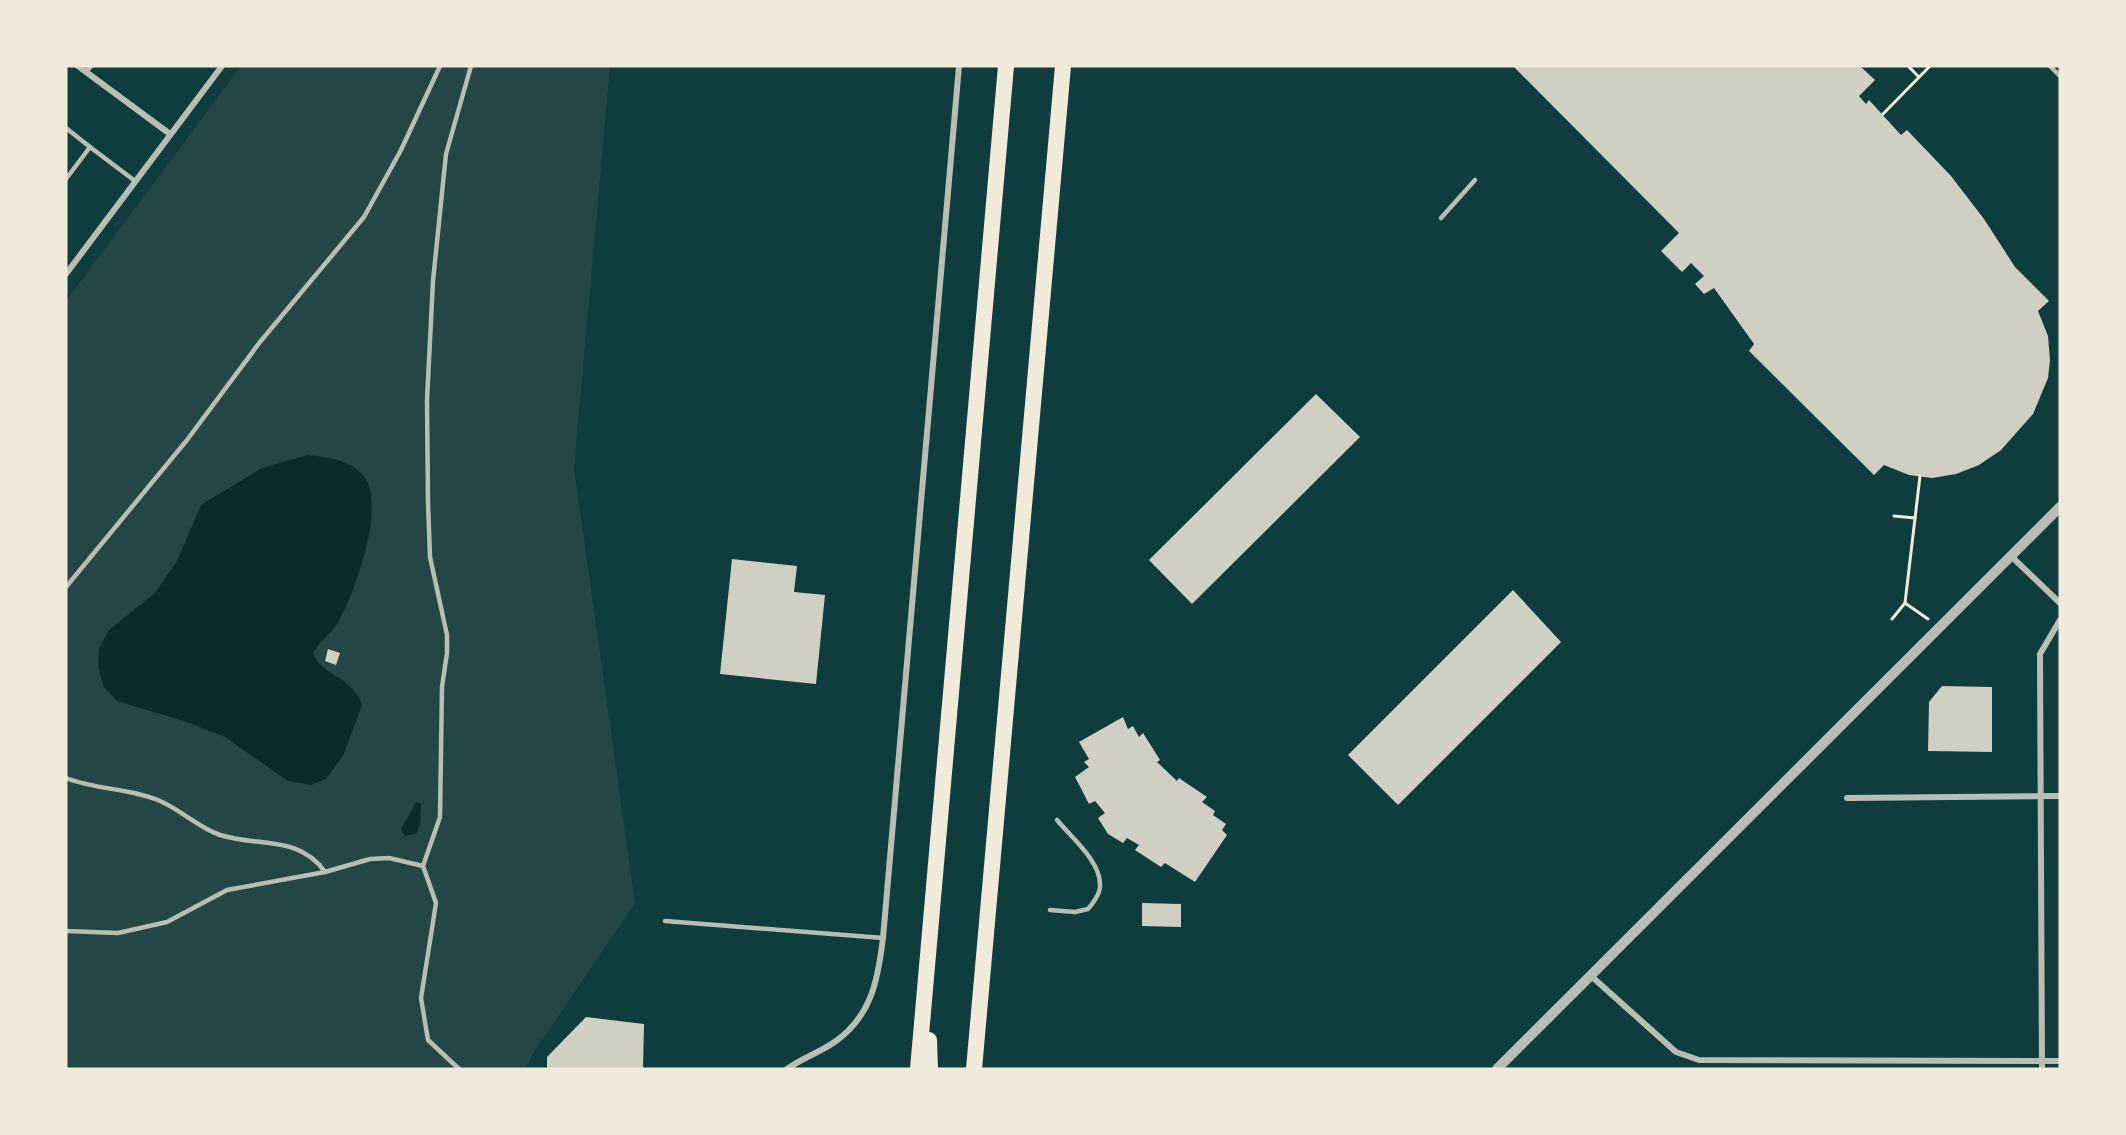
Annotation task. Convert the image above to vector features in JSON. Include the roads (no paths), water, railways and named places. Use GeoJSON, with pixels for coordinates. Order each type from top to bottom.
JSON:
{"type":"FeatureCollection","features":[{"type":"Feature","properties":{"kind":"highway"},"geometry":{"type":"LineString","coordinates":[[918,1069],[1006,66]]}},
{"type":"Feature","properties":{"kind":"highway"},"geometry":{"type":"LineString","coordinates":[[975,1065],[1063,66]]}},
{"type":"Feature","properties":{"kind":"highway"},"geometry":{"type":"LineString","coordinates":[[926,976],[930,1069]]}},
{"type":"Feature","properties":{"kind":"street"},"geometry":{"type":"LineString","coordinates":[[78,66],[88,69],[170,134]]}},
{"type":"Feature","properties":{"kind":"street"},"geometry":{"type":"LineString","coordinates":[[66,274],[222,66]]}},
{"type":"Feature","properties":{"kind":"street"},"geometry":{"type":"LineString","coordinates":[[787,1069],[836,1041],[853,1027],[866,1010],[876,987],[883,938],[959,66]]}},
{"type":"Feature","properties":{"kind":"street"},"geometry":{"type":"LineString","coordinates":[[1497,1069],[2060,507]]}},
{"type":"Feature","properties":{"kind":"street"},"geometry":{"type":"LineString","coordinates":[[2011,556],[2060,603]]}},
{"type":"Feature","properties":{"kind":"street"},"geometry":{"type":"LineString","coordinates":[[2042,1069],[2040,654],[2060,620]]}},
{"type":"Feature","properties":{"kind":"street"},"geometry":{"type":"LineString","coordinates":[[1847,798],[2060,796]]}},
{"type":"Feature","properties":{"kind":"street"},"geometry":{"type":"LineString","coordinates":[[1590,975],[1676,1052],[1698,1060],[2060,1061]]}},
{"type":"Feature","properties":{"kind":"street"},"geometry":{"type":"LineString","coordinates":[[1776,1061],[1776,1069]]}},
{"type":"Feature","properties":{"kind":"lane"},"geometry":{"type":"LineString","coordinates":[[66,588],[187,440],[260,342],[364,216],[401,150],[440,66]]}},
{"type":"Feature","properties":{"kind":"lane"},"geometry":{"type":"LineString","coordinates":[[459,1069],[428,1040],[421,998],[436,903],[423,866],[440,817],[442,687],[447,653],[447,634],[430,557],[427,400],[433,282],[446,154],[471,66]]}},
{"type":"Feature","properties":{"kind":"lane"},"geometry":{"type":"LineString","coordinates":[[2050,66],[2060,76]]}},
{"type":"Feature","properties":{"kind":"lane"},"geometry":{"type":"LineString","coordinates":[[66,128],[135,181]]}},
{"type":"Feature","properties":{"kind":"lane"},"geometry":{"type":"LineString","coordinates":[[66,179],[90,147]]}},
{"type":"Feature","properties":{"kind":"lane"},"geometry":{"type":"LineString","coordinates":[[1441,218],[1475,180]]}},
{"type":"Feature","properties":{"kind":"lane"},"geometry":{"type":"LineString","coordinates":[[66,778],[89,786],[161,801],[219,835],[301,850],[315,858],[325,872]]}},
{"type":"Feature","properties":{"kind":"lane"},"geometry":{"type":"LineString","coordinates":[[1050,910],[1075,912],[1088,909],[1097,897],[1101,884],[1096,867],[1057,820]]}},
{"type":"Feature","properties":{"kind":"lane"},"geometry":{"type":"LineString","coordinates":[[66,932],[118,933],[167,922],[226,890],[325,872],[370,859],[389,858],[423,866]]}},
{"type":"Feature","properties":{"kind":"lane"},"geometry":{"type":"LineString","coordinates":[[664,921],[883,938]]}}]}
